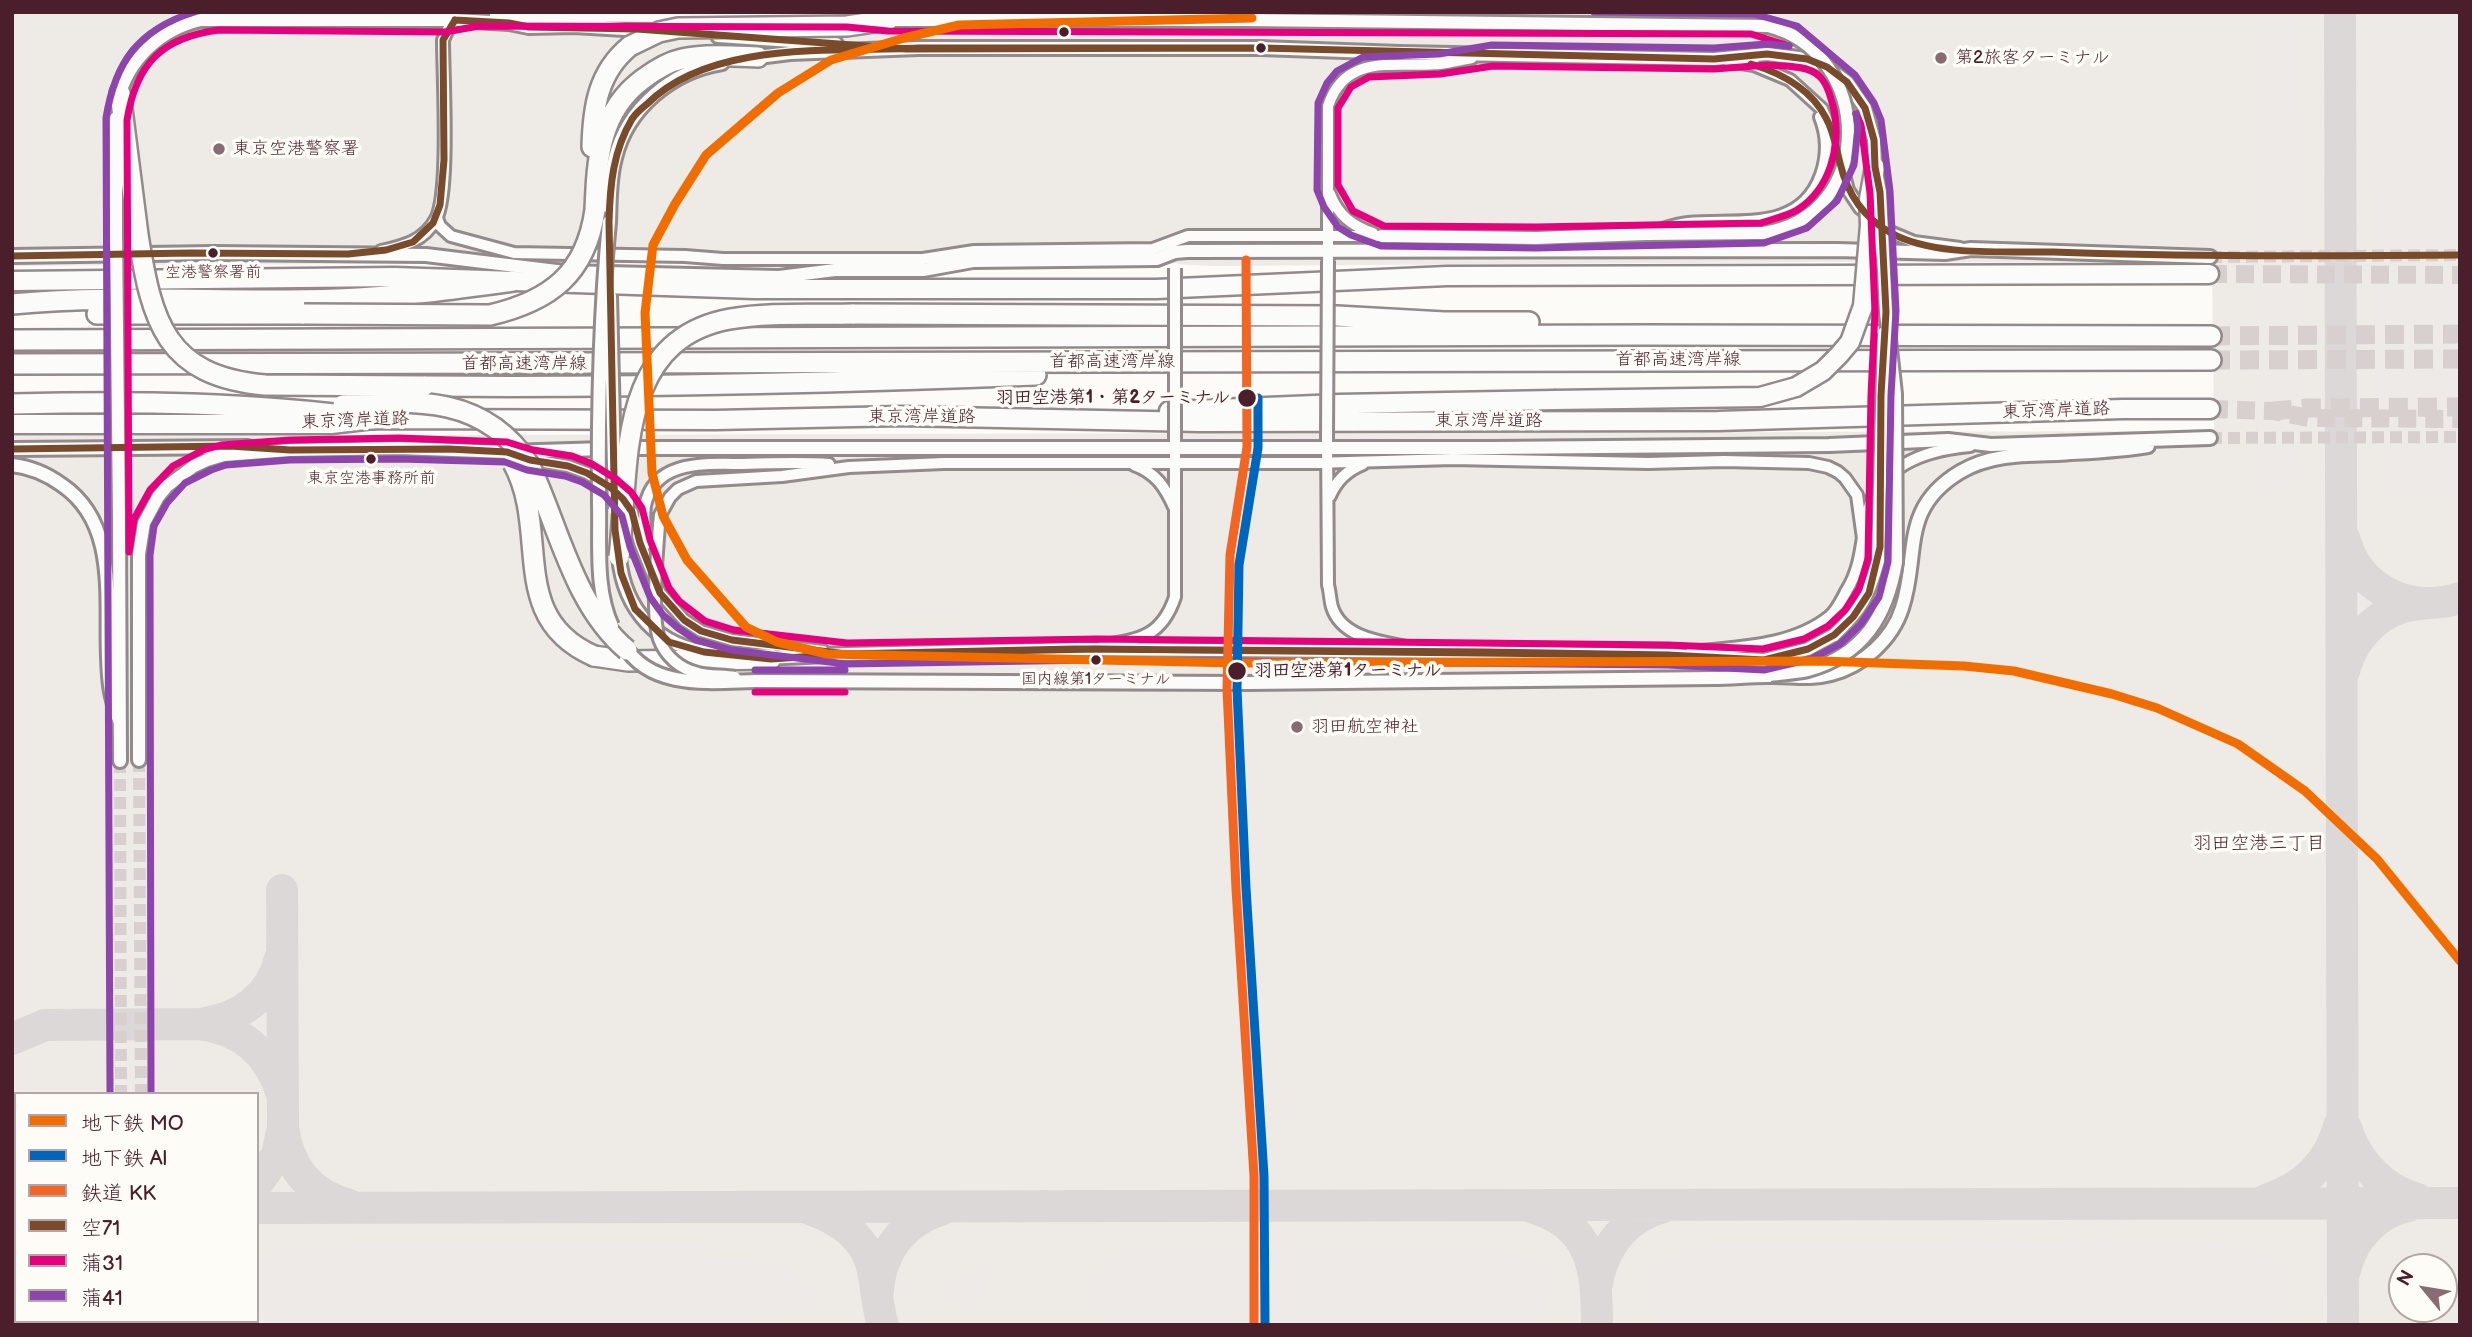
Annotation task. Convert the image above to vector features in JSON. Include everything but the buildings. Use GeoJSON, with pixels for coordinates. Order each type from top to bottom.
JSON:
{"type":"FeatureCollection","features":[{"type":"Feature","properties":{"kind":"highway"},"geometry":{"type":"LineString","coordinates":[[12,316],[490,315],[513,310],[547,294],[567,277],[577,264],[602,216],[592,153],[597,96],[607,69],[616,57],[630,46],[659,32],[678,28],[847,26],[888,20]]}},
{"type":"Feature","properties":{"kind":"highway"},"geometry":{"type":"LineString","coordinates":[[596,172],[601,141],[608,121],[625,95],[646,76],[679,60],[706,56],[758,57]]}},
{"type":"Feature","properties":{"kind":"highway"},"geometry":{"type":"LineString","coordinates":[[120,93],[148,293],[161,328],[181,354],[213,375],[265,385],[589,387],[843,383],[1134,371],[1168,362]]}},
{"type":"Feature","properties":{"kind":"highway"},"geometry":{"type":"LineString","coordinates":[[1123,420],[1152,413],[1198,409],[1760,397],[1796,387],[1817,375],[1850,342],[1864,306],[1870,225],[1869,199],[1875,167]]}},
{"type":"Feature","properties":{"kind":"highway"},"geometry":{"type":"LineString","coordinates":[[12,281],[395,277],[754,289],[1156,289],[1447,276],[2210,265]]}},
{"type":"Feature","properties":{"kind":"highway"},"geometry":{"type":"LineString","coordinates":[[12,304],[337,299],[513,281]]}},
{"type":"Feature","properties":{"kind":"highway"},"geometry":{"type":"LineString","coordinates":[[619,557],[633,419],[644,384],[662,354],[686,334],[731,318],[852,314],[1310,316],[1444,322],[1643,323],[1732,335]]}},
{"type":"Feature","properties":{"kind":"highway","name":"首都高速湾岸線"},"geometry":{"type":"LineString","coordinates":[[12,340],[2211,335]]}},
{"type":"Feature","properties":{"kind":"highway","name":"首都高速湾岸線"},"geometry":{"type":"LineString","coordinates":[[12,364],[2211,360]]}},
{"type":"Feature","properties":{"kind":"highway"},"geometry":{"type":"LineString","coordinates":[[12,391],[161,394],[343,405],[460,421],[486,435],[503,449],[526,489],[536,579],[546,614],[567,640],[594,656],[628,661],[771,659]]}},
{"type":"Feature","properties":{"kind":"highway"},"geometry":{"type":"LineString","coordinates":[[343,405],[382,402],[447,406],[474,414],[503,433],[530,466],[574,573],[598,617],[614,639],[627,650]]}},
{"type":"Feature","properties":{"kind":"highway"},"geometry":{"type":"LineString","coordinates":[[12,404],[165,403],[332,413],[373,419]]}},
{"type":"Feature","properties":{"kind":"highway","name":"東京湾岸道路"},"geometry":{"type":"LineString","coordinates":[[12,424],[331,424],[373,419],[716,420],[901,416],[1200,422],[1718,421],[2123,409],[2210,409]]}},
{"type":"Feature","properties":{"kind":"street"},"geometry":{"type":"LineString","coordinates":[[365,254],[414,242],[437,218],[442,187],[443,40],[455,20],[478,15],[1768,26],[1798,38],[1824,59],[1842,91],[1846,111],[1844,165],[1821,206],[1796,224],[1763,233],[1536,239],[1188,236],[1153,249],[974,251],[923,260],[723,259],[694,256],[514,253],[451,236],[440,226],[437,218]]}},
{"type":"Feature","properties":{"kind":"street"},"geometry":{"type":"LineString","coordinates":[[120,761],[115,138],[120,93],[129,72],[153,43],[175,29],[201,20],[455,20],[509,23],[528,27],[637,29],[906,48]]}},
{"type":"Feature","properties":{"kind":"street"},"geometry":{"type":"LineString","coordinates":[[906,48],[1251,48],[1714,59],[1767,54],[1807,60],[1827,67],[1847,82],[1865,108],[1874,140],[1875,167],[1880,192],[1886,312],[1895,394],[1896,562],[1890,593],[1876,623],[1848,651],[1821,666],[1804,671],[1722,678],[1248,683],[696,682],[663,676],[644,666],[627,650],[611,624],[600,578],[599,350],[602,216],[622,137],[635,115],[649,99],[682,75],[705,66],[758,57],[906,48]]}},
{"type":"Feature","properties":{"kind":"street"},"geometry":{"type":"LineString","coordinates":[[1428,652],[1359,635],[1345,625],[1332,608],[1328,585],[1328,106],[1336,88],[1344,79],[1366,66],[1440,64],[1492,55]]}},
{"type":"Feature","properties":{"kind":"street"},"geometry":{"type":"LineString","coordinates":[[1714,59],[1771,70],[1790,80],[1822,109],[1828,120],[1848,190],[1860,208],[1901,237],[1929,245],[1971,249],[2210,265]]}},
{"type":"Feature","properties":{"kind":"street"},"geometry":{"type":"LineString","coordinates":[[1646,234],[1685,223],[1761,220],[1792,212],[1808,198],[1818,184],[1828,150],[1821,121],[1811,99]]}},
{"type":"Feature","properties":{"kind":"street"},"geometry":{"type":"LineString","coordinates":[[1327,187],[1338,211],[1345,219],[1355,226],[1382,236]]}},
{"type":"Feature","properties":{"kind":"street"},"geometry":{"type":"LineString","coordinates":[[602,216],[615,530],[621,573],[635,609],[669,642],[704,652],[771,659],[846,654],[1075,649],[1668,655],[1764,660],[1808,649],[1835,635],[1853,617],[1869,593],[1878,561],[1881,384],[1886,312]]}},
{"type":"Feature","properties":{"kind":"street"},"geometry":{"type":"LineString","coordinates":[[12,256],[200,253],[432,255],[565,272],[779,277],[835,271],[923,270],[973,261],[1157,259],[1175,252],[1328,256],[1838,250],[1945,253],[1971,249]]}},
{"type":"Feature","properties":{"kind":"street"},"geometry":{"type":"LineString","coordinates":[[1075,649],[1143,638],[1153,633],[1171,610],[1175,597],[1175,252]]}},
{"type":"Feature","properties":{"kind":"street"},"geometry":{"type":"LineString","coordinates":[[1668,655],[1771,643],[1814,626],[1832,615],[1852,582],[1864,546],[1870,503],[1881,484],[1905,462],[1945,448],[1991,444],[2210,438]]}},
{"type":"Feature","properties":{"kind":"street"},"geometry":{"type":"LineString","coordinates":[[1770,675],[1806,678],[1828,675],[1859,662],[1874,651],[1889,634],[1902,611],[1914,531],[1929,501],[1948,481],[1971,467],[2004,456],[2133,448],[2193,439]]}},
{"type":"Feature","properties":{"kind":"street"},"geometry":{"type":"LineString","coordinates":[[139,760],[141,537],[150,511],[173,480],[207,460],[224,455],[290,450],[411,449],[507,452],[650,448],[1175,447],[1327,442],[1829,445],[1948,440],[1991,444]]}},
{"type":"Feature","properties":{"kind":"street"},"geometry":{"type":"LineString","coordinates":[[12,449],[230,446],[290,450]]}},
{"type":"Feature","properties":{"kind":"street"},"geometry":{"type":"LineString","coordinates":[[507,452],[530,460],[568,466],[587,473],[610,487],[632,512],[640,543],[660,593],[671,608],[701,631],[732,640],[846,654]]}},
{"type":"Feature","properties":{"kind":"street"},"geometry":{"type":"LineString","coordinates":[[755,681],[699,674],[677,664],[658,637],[660,515],[670,497],[687,484],[696,481],[782,476],[849,467],[944,463],[1371,462],[1453,459],[1820,464],[1845,478],[1857,495],[1864,546]]}},
{"type":"Feature","properties":{"kind":"street"},"geometry":{"type":"LineString","coordinates":[[1125,462],[1142,468],[1162,482],[1175,512]]}},
{"type":"Feature","properties":{"kind":"street"},"geometry":{"type":"LineString","coordinates":[[1328,502],[1341,478],[1357,466],[1371,462]]}},
{"type":"Feature","properties":{"kind":"street"},"geometry":{"type":"LineString","coordinates":[[647,557],[644,509],[647,498],[669,471],[691,465],[717,464],[828,463],[849,467]]}},
{"type":"Feature","properties":{"kind":"street"},"geometry":{"type":"LineString","coordinates":[[12,465],[38,472],[65,486],[82,502],[97,528],[105,559],[111,691],[120,724]]}},
{"type":"Feature","properties":{"kind":"shaded area"},"geometry":{"type":"Polygon","coordinates":[[[12,12],[2460,12],[2460,1325],[12,1325],[12,436],[2214,431],[2212,263],[1836,262],[1215,266],[1153,263],[12,266],[12,12]]]}},
{"type":"Feature","properties":{"kind":"shaded area"},"geometry":{"type":"Polygon","coordinates":[[[2251,12],[2295,12],[2296,18],[2301,219],[2299,449],[2294,466],[2277,492],[2260,492],[2254,485],[2253,476],[2251,12]]]}},
{"type":"Feature","properties":{"kind":"shaded area"},"geometry":{"type":"Polygon","coordinates":[[[2370,12],[2460,12],[2460,494],[2378,494],[2370,12]]]}},
{"type":"Feature","properties":{"kind":"shaded area"},"geometry":{"type":"Polygon","coordinates":[[[1074,473],[1136,476],[1150,485],[1074,482],[1074,473]]]}},
{"type":"Feature","properties":{"kind":"shaded area"},"geometry":{"type":"Polygon","coordinates":[[[886,605],[964,611],[955,620],[918,617],[886,609],[886,605]]]}},
{"type":"Feature","properties":{"kind":"shaded area"},"geometry":{"type":"Polygon","coordinates":[[[1038,607],[1147,608],[1147,615],[1102,615],[1087,621],[1038,621],[1038,607]]]}},
{"type":"Feature","properties":{"kind":"shaded area"},"geometry":{"type":"Polygon","coordinates":[[[2202,1243],[2258,1252],[2282,1265],[2289,1276],[2291,1289],[2290,1301],[2282,1314],[2270,1325],[1671,1325],[1653,1314],[1646,1297],[1652,1273],[1664,1259],[1683,1251],[1717,1244],[2202,1243]]]}},
{"type":"Feature","properties":{"kind":"shaded area"},"geometry":{"type":"Polygon","coordinates":[[[702,1245],[703,1259],[759,1264],[786,1272],[809,1288],[809,1297],[778,1317],[741,1325],[252,1323],[259,1323],[259,1261],[273,1255],[320,1246],[702,1245]]]}},
{"type":"Feature","properties":{"kind":"shaded area"},"geometry":{"type":"Polygon","coordinates":[[[1460,1246],[1502,1252],[1531,1262],[1541,1271],[1547,1283],[1543,1307],[1522,1325],[1109,1325],[1096,1314],[1089,1300],[1089,1284],[1102,1264],[1114,1257],[1141,1250],[1460,1246]]]}},
{"type":"Feature","properties":{"kind":"shaded area"},"geometry":{"type":"Polygon","coordinates":[[[974,1265],[982,1278],[984,1291],[974,1317],[952,1304],[946,1289],[974,1265]]]}},
{"type":"Feature","properties":{"kind":"shaded area"},"geometry":{"type":"Polygon","coordinates":[[[2458,1273],[2461,1298],[2458,1309],[2458,1273]]]}},
{"type":"Feature","properties":{"kind":"shaded area"},"geometry":{"type":"Polygon","coordinates":[[[46,1323],[115,1323],[111,1325],[46,1323]]]}},
{"type":"Feature","properties":{"kind":"taxiway"},"geometry":{"type":"LineString","coordinates":[[2340,12],[2343,1325]]}},
{"type":"Feature","properties":{"kind":"taxiway"},"geometry":{"type":"LineString","coordinates":[[2344,538],[2361,572],[2388,594],[2422,603],[2460,598]]}},
{"type":"Feature","properties":{"kind":"taxiway"},"geometry":{"type":"LineString","coordinates":[[2344,671],[2354,646],[2372,625],[2394,610],[2421,604]]}},
{"type":"Feature","properties":{"kind":"taxiway"},"geometry":{"type":"LineString","coordinates":[[282,890],[283,1127],[286,1142],[303,1177],[323,1194],[349,1205]]}},
{"type":"Feature","properties":{"kind":"taxiway"},"geometry":{"type":"LineString","coordinates":[[201,1024],[228,1017],[251,1004],[269,985],[280,959]]}},
{"type":"Feature","properties":{"kind":"taxiway"},"geometry":{"type":"LineString","coordinates":[[12,1039],[45,1025],[200,1024],[228,1031],[251,1044],[268,1064],[281,1091]]}},
{"type":"Feature","properties":{"kind":"taxiway"},"geometry":{"type":"LineString","coordinates":[[2266,1200],[2291,1189],[2312,1173],[2328,1152],[2339,1126]]}},
{"type":"Feature","properties":{"kind":"taxiway"},"geometry":{"type":"LineString","coordinates":[[259,1181],[277,1155],[283,1127]]}},
{"type":"Feature","properties":{"kind":"taxiway"},"geometry":{"type":"LineString","coordinates":[[2346,1128],[2357,1152],[2372,1172],[2393,1188],[2417,1199]]}},
{"type":"Feature","properties":{"kind":"taxiway"},"geometry":{"type":"LineString","coordinates":[[259,1208],[2460,1203]]}},
{"type":"Feature","properties":{"kind":"taxiway"},"geometry":{"type":"LineString","coordinates":[[2345,1270],[2353,1248],[2368,1229],[2386,1214],[2408,1206]]}},
{"type":"Feature","properties":{"kind":"taxiway"},"geometry":{"type":"LineString","coordinates":[[1531,1207],[1552,1215],[1579,1237],[1592,1268],[1597,1325]]}},
{"type":"Feature","properties":{"kind":"taxiway"},"geometry":{"type":"LineString","coordinates":[[1597,1283],[1605,1257],[1618,1235],[1638,1218],[1663,1207]]}},
{"type":"Feature","properties":{"kind":"taxiway"},"geometry":{"type":"LineString","coordinates":[[810,1209],[841,1224],[865,1249],[873,1271],[883,1325]]}},
{"type":"Feature","properties":{"kind":"taxiway"},"geometry":{"type":"LineString","coordinates":[[878,1291],[884,1263],[897,1239],[917,1221],[943,1209]]}},
{"type":"Feature","properties":{"kind":"tunnel"},"geometry":{"type":"LineString","coordinates":[[2210,257],[2460,255]]}},
{"type":"Feature","properties":{"kind":"tunnel"},"geometry":{"type":"LineString","coordinates":[[2209,274],[2460,275]]}},
{"type":"Feature","properties":{"kind":"tunnel"},"geometry":{"type":"LineString","coordinates":[[2211,336],[2460,334]]}},
{"type":"Feature","properties":{"kind":"tunnel"},"geometry":{"type":"LineString","coordinates":[[2211,360],[2460,359]]}},
{"type":"Feature","properties":{"kind":"tunnel"},"geometry":{"type":"LineString","coordinates":[[2273,411],[2308,408],[2460,407]]}},
{"type":"Feature","properties":{"kind":"tunnel"},"geometry":{"type":"LineString","coordinates":[[2210,409],[2273,411],[2309,418],[2460,419]]}},
{"type":"Feature","properties":{"kind":"tunnel"},"geometry":{"type":"LineString","coordinates":[[2210,438],[2460,437]]}},
{"type":"Feature","properties":{"kind":"tunnel"},"geometry":{"type":"LineString","coordinates":[[139,760],[141,1092]]}},
{"type":"Feature","properties":{"kind":"tunnel"},"geometry":{"type":"LineString","coordinates":[[120,761],[121,1092]]}},
{"type":"Feature","properties":{"kind":"metro line","name":"MO"},"geometry":{"type":"LineString","coordinates":[[1252,18],[959,25],[904,38],[831,60],[778,93],[706,155],[653,245],[645,313],[652,473],[663,516],[687,560],[746,627],[777,642],[827,654],[1237,663],[1821,661],[1964,666],[2014,671],[2112,694],[2157,708],[2238,744],[2305,791],[2377,859],[2460,961]]}},
{"type":"Feature","properties":{"kind":"metro line","name":"Al"},"geometry":{"type":"LineString","coordinates":[[1258,398],[1258,448],[1239,565],[1237,689],[1264,1176],[1265,1325]]}},
{"type":"Feature","properties":{"kind":"rail line","name":"KK"},"geometry":{"type":"LineString","coordinates":[[1246,260],[1247,447],[1230,555],[1227,689],[1254,1176],[1254,1325]]}},
{"type":"Feature","properties":{"kind":"transit line","name":"蒲41"},"geometry":{"type":"LineString","coordinates":[[110,1092],[106,118],[116,80],[132,51],[158,28],[194,12]]}},
{"type":"Feature","properties":{"kind":"transit line","name":"蒲41"},"geometry":{"type":"LineString","coordinates":[[151,1092],[150,555],[154,526],[167,503],[185,483],[226,465],[290,460],[505,462],[527,470],[565,476],[604,495],[622,516],[630,547],[650,597],[663,615],[678,628],[696,640],[731,650],[846,664],[1097,660],[1668,665],[1764,670],[1811,659],[1840,644],[1861,624],[1879,597],[1888,562],[1891,395],[1896,311],[1890,191],[1881,120],[1874,103],[1855,75],[1797,26],[1754,14],[1594,12]]}},
{"type":"Feature","properties":{"kind":"transit line","name":"空71"},"geometry":{"type":"LineString","coordinates":[[12,256],[348,254],[386,250],[413,242],[433,223],[440,205],[444,160],[443,40],[455,20]]}},
{"type":"Feature","properties":{"kind":"transit line","name":"空71"},"geometry":{"type":"LineString","coordinates":[[12,449],[230,446],[290,450],[449,449],[507,452],[530,460],[568,466],[587,473],[610,487],[623,499],[632,512],[640,543],[660,593],[684,620],[701,631],[732,640],[846,654],[1097,649],[1668,655],[1764,660],[1808,649],[1834,635],[1853,617],[1869,593],[1880,547],[1881,395],[1886,312],[1880,192],[1875,167],[1874,140],[1865,108],[1847,82],[1827,67],[1807,59],[1767,54],[1714,59],[1261,48],[906,49],[637,29],[529,27],[455,20]]}},
{"type":"Feature","properties":{"kind":"transit line","name":"蒲31"},"geometry":{"type":"LineString","coordinates":[[1789,46],[1751,34],[888,31],[847,27],[479,26],[445,32],[219,30],[182,39],[167,47],[145,69],[137,83],[127,120],[129,552],[134,519],[150,490],[173,466],[203,450],[221,445],[290,440],[399,438],[507,442],[533,450],[572,456],[592,464],[616,479],[631,492],[642,508],[650,540],[669,588],[679,601],[705,621],[734,630],[847,643],[1097,639],[1668,645],[1763,649],[1804,639],[1828,626],[1845,610],[1859,589],[1868,559],[1875,312],[1870,193],[1861,125],[1856,114]]}},
{"type":"Feature","properties":{"kind":"transit line","name":"蒲41"},"geometry":{"type":"LineString","coordinates":[[1789,46],[1767,44],[1714,48],[1492,45],[1439,54],[1363,57],[1337,71],[1327,83],[1318,103],[1317,190],[1324,207],[1338,227],[1381,246],[1536,248],[1764,243],[1807,228],[1837,201],[1854,165],[1858,127],[1856,114]]}},
{"type":"Feature","properties":{"kind":"transit line","name":"空71"},"geometry":{"type":"LineString","coordinates":[[918,48],[1261,48],[1714,59],[1767,54],[1807,59],[1827,67],[1847,82],[1865,108],[1874,140],[1875,167],[1880,192],[1886,312],[1881,395],[1880,547],[1869,593],[1853,617],[1834,635],[1808,649],[1764,660],[1668,655],[1485,652],[1075,649],[846,654],[771,659],[704,652],[669,642],[635,609],[621,573],[615,530],[609,222],[614,169],[626,131],[639,111],[674,83],[705,69],[739,59],[812,51],[918,48]]}},
{"type":"Feature","properties":{"kind":"transit line","name":"空71"},"geometry":{"type":"LineString","coordinates":[[1751,64],[1794,84],[1812,99],[1831,129],[1843,174],[1858,204],[1881,227],[1909,241],[1970,251],[2154,255],[2460,255]]}},
{"type":"Feature","properties":{"kind":"transit line","name":"蒲31"},"geometry":{"type":"LineString","coordinates":[[1767,65],[1801,68],[1814,72],[1822,79],[1834,110],[1836,138],[1830,166],[1818,191],[1797,210],[1761,223],[1536,227],[1384,226],[1353,211],[1338,185],[1338,108],[1351,87],[1369,77],[1440,74],[1493,66],[1714,69],[1767,65]]}},
{"type":"Feature","properties":{"kind":"transit line","name":"蒲41"},"geometry":{"type":"LineString","coordinates":[[755,670],[845,670]]}},
{"type":"Feature","properties":{"kind":"transit line","name":"蒲31"},"geometry":{"type":"LineString","coordinates":[[755,692],[845,692]]}},
{"type":"Feature","properties":{"kind":"place","name":"第2旅客ターミナル"},"geometry":{"type":"Point","coordinates":[1941,58]}},
{"type":"Feature","properties":{"kind":"place","name":"東京空港警察署"},"geometry":{"type":"Point","coordinates":[219,149]}},
{"type":"Feature","properties":{"kind":"place","name":"空港警察署前"},"geometry":{"type":"Point","coordinates":[213,253]}},
{"type":"Feature","properties":{"kind":"place","name":"羽田空港第1・第2ターミナル"},"geometry":{"type":"Point","coordinates":[1247,398]}},
{"type":"Feature","properties":{"kind":"place","name":"東京空港事務所前"},"geometry":{"type":"Point","coordinates":[371,459]}},
{"type":"Feature","properties":{"kind":"place","name":"国内線第1ターミナル"},"geometry":{"type":"Point","coordinates":[1096,660]}},
{"type":"Feature","properties":{"kind":"place","name":"羽田空港第1ターミナル"},"geometry":{"type":"Point","coordinates":[1237,671]}},
{"type":"Feature","properties":{"kind":"place","name":"羽田航空神社"},"geometry":{"type":"Point","coordinates":[1297,727]}},
{"type":"Feature","properties":{"kind":"district","name":"羽田空港三丁目"},"geometry":{"type":"Point","coordinates":[2259,844]}}]}
